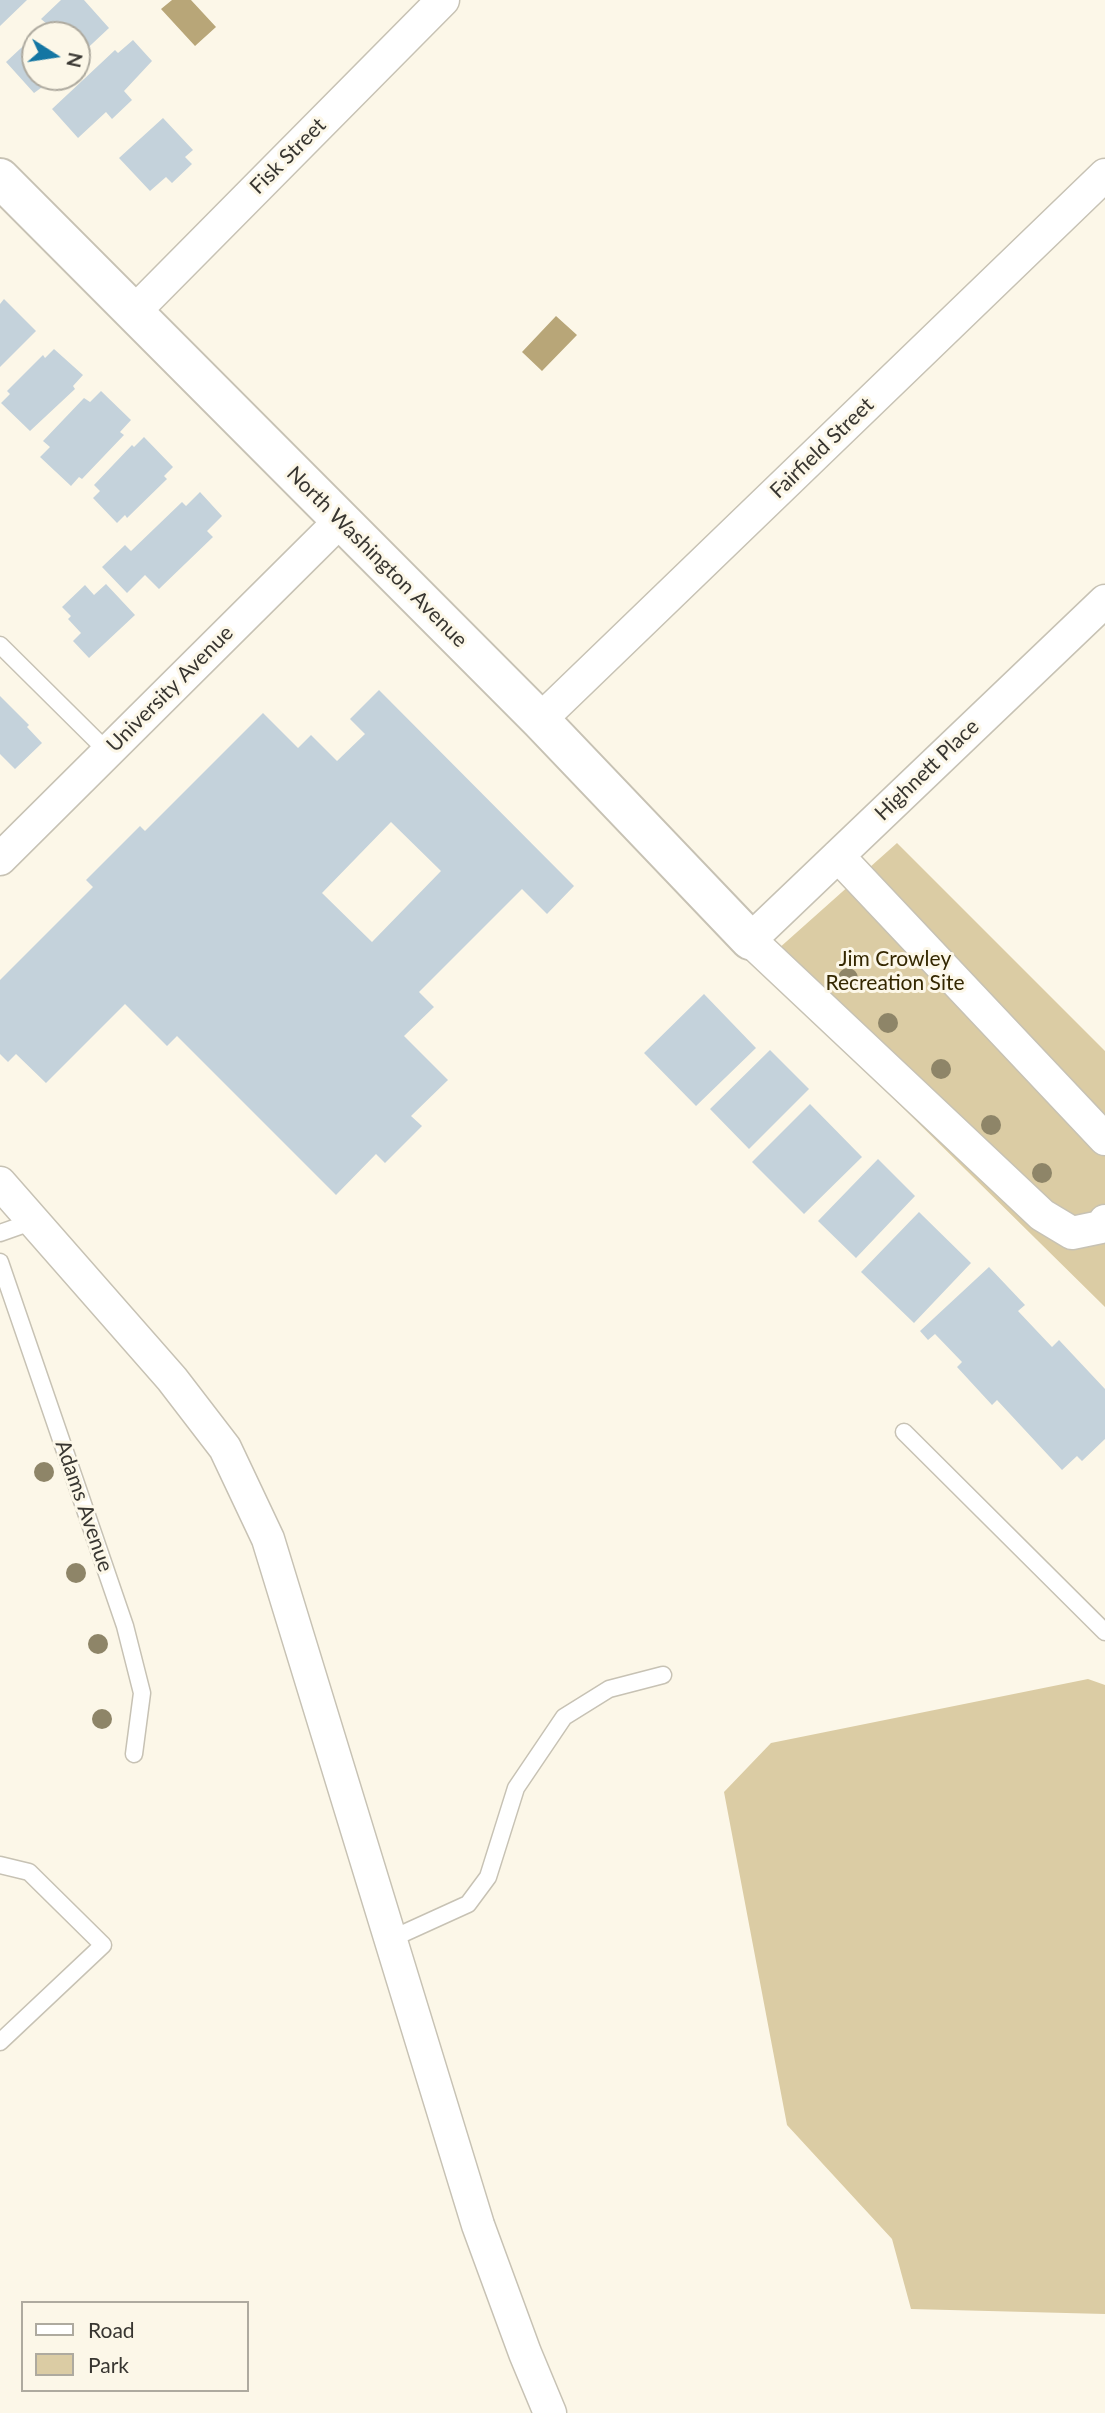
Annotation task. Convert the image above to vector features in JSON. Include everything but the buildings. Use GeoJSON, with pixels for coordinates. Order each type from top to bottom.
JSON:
{"type":"FeatureCollection","features":[{"type":"Feature","properties":{"kind":"street","name":"Fisk Street"},"geometry":{"type":"LineString","coordinates":[[133,313],[443,0]]}},
{"type":"Feature","properties":{"kind":"street","name":"Fairfield Street"},"geometry":{"type":"LineString","coordinates":[[540,720],[1105,175]]}},
{"type":"Feature","properties":{"kind":"street","name":"North Washington Avenue"},"geometry":{"type":"LineString","coordinates":[[0,178],[540,720],[750,940]]}},
{"type":"Feature","properties":{"kind":"street","name":"University Avenue"},"geometry":{"type":"LineString","coordinates":[[0,859],[341,520]]}},
{"type":"Feature","properties":{"kind":"street","name":"Highnett Place"},"geometry":{"type":"LineString","coordinates":[[750,940],[1105,601]]}},
{"type":"Feature","properties":{"kind":"street"},"geometry":{"type":"LineString","coordinates":[[838,856],[1105,1139]]}},
{"type":"Feature","properties":{"kind":"street"},"geometry":{"type":"LineString","coordinates":[[750,940],[1042,1215],[1072,1233],[1101,1227],[1105,1221]]}},
{"type":"Feature","properties":{"kind":"street"},"geometry":{"type":"LineString","coordinates":[[0,1183],[172,1379],[225,1448],[268,1539],[478,2225],[550,2413]]}},
{"type":"Feature","properties":{"kind":"lane"},"geometry":{"type":"LineString","coordinates":[[0,645],[107,751]]}},
{"type":"Feature","properties":{"kind":"lane"},"geometry":{"type":"LineString","coordinates":[[0,1233],[34,1221]]}},
{"type":"Feature","properties":{"kind":"lane","name":"Adams Avenue"},"geometry":{"type":"LineString","coordinates":[[0,1262],[125,1626],[142,1693],[134,1754]]}},
{"type":"Feature","properties":{"kind":"lane"},"geometry":{"type":"LineString","coordinates":[[904,1433],[1105,1632]]}},
{"type":"Feature","properties":{"kind":"lane"},"geometry":{"type":"LineString","coordinates":[[391,1939],[468,1903],[488,1877],[516,1788],[564,1717],[609,1689],[663,1675]]}},
{"type":"Feature","properties":{"kind":"lane"},"geometry":{"type":"LineString","coordinates":[[0,1865],[29,1872],[103,1945],[0,2042]]}},
{"type":"Feature","properties":{"kind":"green space","name":"Jim Crowley Recreation Site"},"geometry":{"type":"Polygon","coordinates":[[[897,843],[1105,1051],[1105,1307],[759,966],[897,843]]]}},
{"type":"Feature","properties":{"kind":"green space"},"geometry":{"type":"Polygon","coordinates":[[[1088,1679],[1105,1685],[1105,2314],[911,2309],[892,2239],[787,2125],[724,1792],[771,1743],[1088,1679]]]}},
{"type":"Feature","properties":{"kind":"shaded area"},"geometry":{"type":"Polygon","coordinates":[[[172,0],[191,0],[216,27],[195,46],[161,9],[172,0]]]}},
{"type":"Feature","properties":{"kind":"shaded area"},"geometry":{"type":"Polygon","coordinates":[[[556,316],[577,335],[542,371],[522,352],[556,316]]]}}]}
